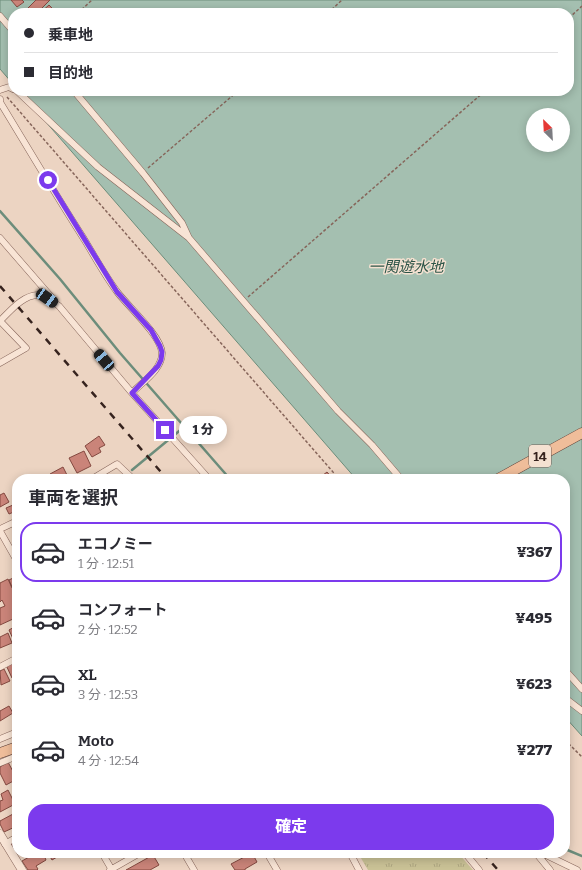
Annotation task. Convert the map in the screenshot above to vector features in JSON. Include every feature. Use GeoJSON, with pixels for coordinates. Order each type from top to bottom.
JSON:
{"type":"FeatureCollection","features":[{"type":"Feature","properties":{"kind":"main road","name":"14"},"geometry":{"type":"LineString","coordinates":[[507,474],[582,432]]}},
{"type":"Feature","properties":{"kind":"main road"},"geometry":{"type":"LineString","coordinates":[[0,753],[12,751]]}},
{"type":"Feature","properties":{"kind":"street"},"geometry":{"type":"LineString","coordinates":[[0,16],[8,25]]}},
{"type":"Feature","properties":{"kind":"street"},"geometry":{"type":"LineString","coordinates":[[22,96],[98,167],[188,238],[244,301],[338,412],[372,445],[396,474]]}},
{"type":"Feature","properties":{"kind":"street"},"geometry":{"type":"LineString","coordinates":[[78,96],[143,173],[182,223],[188,238]]}},
{"type":"Feature","properties":{"kind":"street"},"geometry":{"type":"LineString","coordinates":[[0,99],[0,102],[117,292],[151,330],[160,346],[162,352],[161,360],[158,366],[151,375],[132,393]]}},
{"type":"Feature","properties":{"kind":"street"},"geometry":{"type":"LineString","coordinates":[[0,238],[132,393],[205,474]]}},
{"type":"Feature","properties":{"kind":"street"},"geometry":{"type":"LineString","coordinates":[[0,363],[26,348],[0,321],[23,300],[33,296],[40,295],[59,306]]}},
{"type":"Feature","properties":{"kind":"street"},"geometry":{"type":"LineString","coordinates":[[100,474],[117,464],[128,474]]}},
{"type":"Feature","properties":{"kind":"street"},"geometry":{"type":"LineString","coordinates":[[12,524],[0,530],[12,552]]}},
{"type":"Feature","properties":{"kind":"street"},"geometry":{"type":"LineString","coordinates":[[0,667],[12,661]]}},
{"type":"Feature","properties":{"kind":"street"},"geometry":{"type":"LineString","coordinates":[[570,676],[582,689]]}},
{"type":"Feature","properties":{"kind":"street"},"geometry":{"type":"LineString","coordinates":[[570,702],[582,711]]}},
{"type":"Feature","properties":{"kind":"street"},"geometry":{"type":"LineString","coordinates":[[0,739],[12,734]]}},
{"type":"Feature","properties":{"kind":"street"},"geometry":{"type":"LineString","coordinates":[[0,763],[12,754]]}},
{"type":"Feature","properties":{"kind":"street"},"geometry":{"type":"LineString","coordinates":[[0,834],[12,855]]}},
{"type":"Feature","properties":{"kind":"street"},"geometry":{"type":"LineString","coordinates":[[5,844],[12,840]]}},
{"type":"Feature","properties":{"kind":"street"},"geometry":{"type":"LineString","coordinates":[[14,858],[22,870]]}},
{"type":"Feature","properties":{"kind":"street"},"geometry":{"type":"LineString","coordinates":[[105,858],[111,870],[131,858]]}},
{"type":"Feature","properties":{"kind":"street"},"geometry":{"type":"LineString","coordinates":[[187,858],[194,870]]}},
{"type":"Feature","properties":{"kind":"street"},"geometry":{"type":"LineString","coordinates":[[270,858],[277,870]]}},
{"type":"Feature","properties":{"kind":"street"},"geometry":{"type":"LineString","coordinates":[[353,858],[359,870]]}},
{"type":"Feature","properties":{"kind":"street"},"geometry":{"type":"LineString","coordinates":[[469,858],[479,870]]}},
{"type":"Feature","properties":{"kind":"street"},"geometry":{"type":"LineString","coordinates":[[540,858],[550,870]]}},
{"type":"Feature","properties":{"kind":"street"},"geometry":{"type":"LineString","coordinates":[[552,858],[577,870]]}},
{"type":"Feature","properties":{"kind":"path"},"geometry":{"type":"LineString","coordinates":[[83,8],[92,0]]}},
{"type":"Feature","properties":{"kind":"path"},"geometry":{"type":"LineString","coordinates":[[333,8],[342,0]]}},
{"type":"Feature","properties":{"kind":"path"},"geometry":{"type":"LineString","coordinates":[[574,13],[582,6]]}},
{"type":"Feature","properties":{"kind":"path"},"geometry":{"type":"LineString","coordinates":[[0,90],[336,474]]}},
{"type":"Feature","properties":{"kind":"path"},"geometry":{"type":"LineString","coordinates":[[143,173],[232,96]]}},
{"type":"Feature","properties":{"kind":"path"},"geometry":{"type":"LineString","coordinates":[[244,301],[479,96]]}},
{"type":"Feature","properties":{"kind":"path"},"geometry":{"type":"LineString","coordinates":[[570,745],[582,757]]}},
{"type":"Feature","properties":{"kind":"green space"},"geometry":{"type":"Polygon","coordinates":[[[361,858],[462,858],[473,870],[368,870],[361,858]]]}},
{"type":"Feature","properties":{"kind":"water","name":"一関遊水地"},"geometry":{"type":"Polygon","coordinates":[[[0,0],[582,0],[582,736],[570,723],[570,474],[352,474],[23,96],[574,96],[574,8],[8,8],[8,78],[0,69],[0,0]]]}},
{"type":"Feature","properties":{"kind":"building"},"geometry":{"type":"Polygon","coordinates":[[[11,0],[22,0],[24,2],[17,7],[11,0]]]}},
{"type":"Feature","properties":{"kind":"building"},"geometry":{"type":"Polygon","coordinates":[[[36,0],[50,0],[42,8],[28,8],[36,0]]]}},
{"type":"Feature","properties":{"kind":"building"},"geometry":{"type":"Polygon","coordinates":[[[99,436],[105,445],[99,448],[101,452],[92,457],[85,446],[99,436]]]}},
{"type":"Feature","properties":{"kind":"building"},"geometry":{"type":"Polygon","coordinates":[[[84,451],[91,466],[77,473],[69,458],[84,451]]]}},
{"type":"Feature","properties":{"kind":"building"},"geometry":{"type":"Polygon","coordinates":[[[63,467],[66,474],[50,474],[63,467]]]}},
{"type":"Feature","properties":{"kind":"building"},"geometry":{"type":"Polygon","coordinates":[[[4,493],[9,502],[0,507],[0,495],[4,493]]]}},
{"type":"Feature","properties":{"kind":"building"},"geometry":{"type":"Polygon","coordinates":[[[12,505],[12,513],[9,514],[6,508],[12,505]]]}},
{"type":"Feature","properties":{"kind":"building"},"geometry":{"type":"Polygon","coordinates":[[[12,578],[12,587],[9,580],[12,578]]]}},
{"type":"Feature","properties":{"kind":"building"},"geometry":{"type":"Polygon","coordinates":[[[8,579],[12,588],[12,619],[0,625],[0,608],[5,606],[2,600],[0,602],[0,583],[8,579]]]}},
{"type":"Feature","properties":{"kind":"building"},"geometry":{"type":"Polygon","coordinates":[[[12,628],[12,637],[9,630],[12,628]]]}},
{"type":"Feature","properties":{"kind":"building"},"geometry":{"type":"Polygon","coordinates":[[[8,633],[12,643],[0,648],[0,637],[8,633]]]}},
{"type":"Feature","properties":{"kind":"building"},"geometry":{"type":"Polygon","coordinates":[[[12,663],[12,678],[6,665],[12,663]]]}},
{"type":"Feature","properties":{"kind":"building"},"geometry":{"type":"Polygon","coordinates":[[[4,669],[10,681],[1,685],[0,671],[4,669]]]}},
{"type":"Feature","properties":{"kind":"building"},"geometry":{"type":"Polygon","coordinates":[[[9,706],[12,714],[0,721],[0,711],[9,706]]]}},
{"type":"Feature","properties":{"kind":"building"},"geometry":{"type":"Polygon","coordinates":[[[8,762],[12,770],[12,782],[6,785],[0,773],[0,767],[8,762]]]}},
{"type":"Feature","properties":{"kind":"building"},"geometry":{"type":"Polygon","coordinates":[[[8,790],[12,798],[12,806],[0,812],[0,801],[3,800],[1,794],[8,790]]]}},
{"type":"Feature","properties":{"kind":"building"},"geometry":{"type":"Polygon","coordinates":[[[12,815],[12,828],[4,832],[0,821],[12,815]]]}},
{"type":"Feature","properties":{"kind":"building"},"geometry":{"type":"Polygon","coordinates":[[[27,858],[45,858],[46,860],[36,866],[38,869],[37,870],[28,870],[22,861],[27,858]]]}},
{"type":"Feature","properties":{"kind":"building"},"geometry":{"type":"Polygon","coordinates":[[[148,858],[155,858],[159,865],[150,870],[126,870],[148,858]]]}},
{"type":"Feature","properties":{"kind":"building"},"geometry":{"type":"Polygon","coordinates":[[[242,858],[255,858],[257,862],[245,870],[235,870],[231,864],[242,858]]]}},
{"type":"Feature","properties":{"kind":"waterway"},"geometry":{"type":"LineString","coordinates":[[0,211],[60,279],[120,353],[226,474]]}},
{"type":"Feature","properties":{"kind":"waterway"},"geometry":{"type":"LineString","coordinates":[[132,470],[184,427]]}},
{"type":"Feature","properties":{"kind":"waterway"},"geometry":{"type":"LineString","coordinates":[[570,851],[582,856]]}},
{"type":"Feature","properties":{"kind":"railway"},"geometry":{"type":"LineString","coordinates":[[0,286],[163,474]]}},
{"type":"Feature","properties":{"kind":"railway"},"geometry":{"type":"LineString","coordinates":[[487,858],[498,870]]}},
{"type":"Feature","properties":{"kind":"route"},"geometry":{"type":"LineString","coordinates":[[48,180],[117,292],[151,330],[160,346],[162,352],[161,360],[158,366],[151,375],[132,393],[165,430]]}}]}
